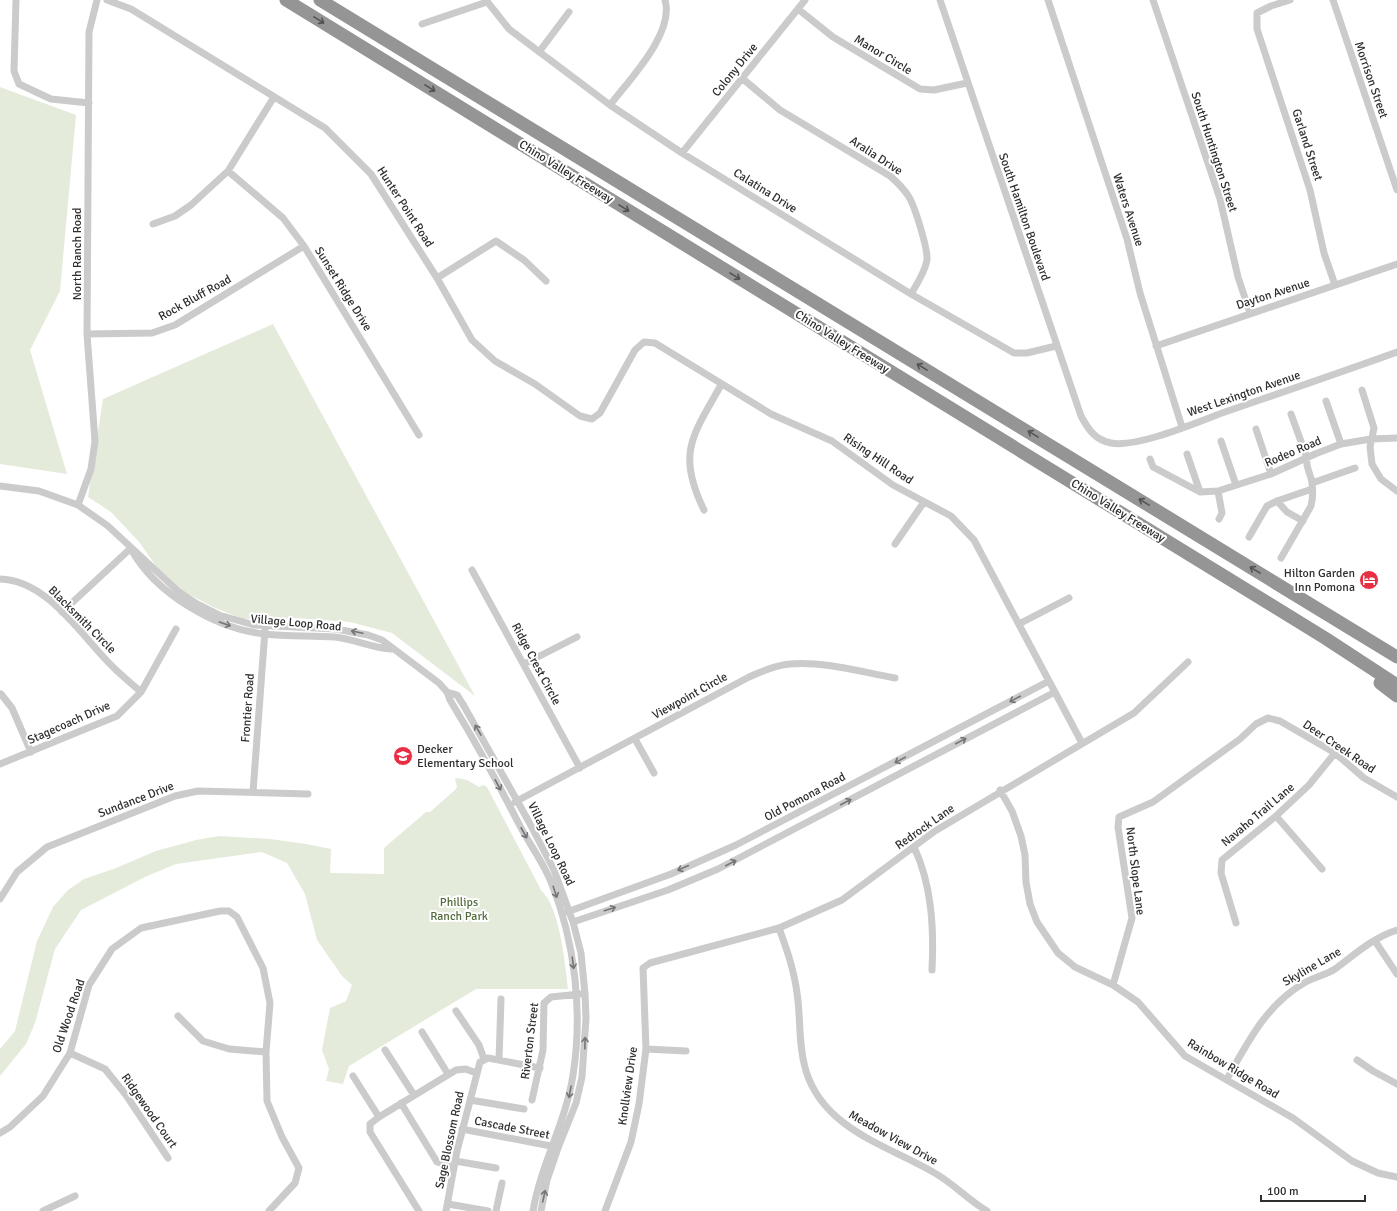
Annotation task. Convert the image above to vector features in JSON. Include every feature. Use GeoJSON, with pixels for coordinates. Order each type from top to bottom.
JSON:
{"type":"FeatureCollection","features":[{"type":"Feature","properties":{"kind":"highway","name":"Chino Valley Freeway"},"geometry":{"type":"LineString","coordinates":[[286,0],[1325,638],[1397,685]]}},
{"type":"Feature","properties":{"kind":"highway","name":"Chino Valley Freeway"},"geometry":{"type":"LineString","coordinates":[[320,0],[1397,657]]}},
{"type":"Feature","properties":{"kind":"highway"},"geometry":{"type":"LineString","coordinates":[[1288,590],[1397,652]]}},
{"type":"Feature","properties":{"kind":"highway"},"geometry":{"type":"LineString","coordinates":[[1325,638],[1397,696]]}},
{"type":"Feature","properties":{"kind":"street"},"geometry":{"type":"LineString","coordinates":[[16,0],[14,71],[19,84],[51,99],[88,103]]}},
{"type":"Feature","properties":{"kind":"street","name":"North Ranch Road"},"geometry":{"type":"LineString","coordinates":[[78,505],[91,469],[95,441],[87,334],[88,103],[89,32],[97,0]]}},
{"type":"Feature","properties":{"kind":"street","name":"Hunter Point Road"},"geometry":{"type":"LineString","coordinates":[[107,0],[131,8],[325,128],[371,174],[400,216],[472,340],[495,361],[535,384],[580,416],[592,419]]}},
{"type":"Feature","properties":{"kind":"street"},"geometry":{"type":"LineString","coordinates":[[610,105],[653,49],[665,20],[665,0]]}},
{"type":"Feature","properties":{"kind":"street","name":"Colony Drive"},"geometry":{"type":"LineString","coordinates":[[682,153],[805,0]]}},
{"type":"Feature","properties":{"kind":"street","name":"South Hamilton Boulevard"},"geometry":{"type":"LineString","coordinates":[[940,0],[1056,346],[1081,416],[1088,429],[1096,437]]}},
{"type":"Feature","properties":{"kind":"street","name":"Waters Avenue"},"geometry":{"type":"LineString","coordinates":[[1048,0],[1127,239],[1140,293],[1182,427]]}},
{"type":"Feature","properties":{"kind":"street","name":"South Huntington Street"},"geometry":{"type":"LineString","coordinates":[[1153,0],[1220,199],[1238,277],[1250,313]]}},
{"type":"Feature","properties":{"kind":"street","name":"Garland Street"},"geometry":{"type":"LineString","coordinates":[[1290,0],[1271,6],[1257,14],[1257,29],[1310,190],[1324,253],[1335,285]]}},
{"type":"Feature","properties":{"kind":"street","name":"Morrison Street"},"geometry":{"type":"LineString","coordinates":[[1333,0],[1397,190]]}},
{"type":"Feature","properties":{"kind":"street"},"geometry":{"type":"LineString","coordinates":[[422,24],[486,1]]}},
{"type":"Feature","properties":{"kind":"street","name":"Calatina Drive"},"geometry":{"type":"LineString","coordinates":[[486,1],[509,29],[610,105],[682,153],[911,294],[1002,348],[1014,353],[1027,353],[1056,346]]}},
{"type":"Feature","properties":{"kind":"street","name":"Manor Circle"},"geometry":{"type":"LineString","coordinates":[[798,9],[834,37],[920,89],[934,90],[967,83]]}},
{"type":"Feature","properties":{"kind":"street"},"geometry":{"type":"LineString","coordinates":[[539,52],[569,12]]}},
{"type":"Feature","properties":{"kind":"street","name":"Aralia Drive"},"geometry":{"type":"LineString","coordinates":[[743,79],[780,110],[890,176],[901,186],[909,198],[927,250],[927,261],[911,294]]}},
{"type":"Feature","properties":{"kind":"street"},"geometry":{"type":"LineString","coordinates":[[153,224],[175,216],[191,205],[228,171],[274,97]]}},
{"type":"Feature","properties":{"kind":"street","name":"Sunset Ridge Drive"},"geometry":{"type":"LineString","coordinates":[[228,171],[283,218],[304,246],[419,436]]}},
{"type":"Feature","properties":{"kind":"street"},"geometry":{"type":"LineString","coordinates":[[437,278],[496,241],[524,260],[546,281]]}},
{"type":"Feature","properties":{"kind":"street","name":"Rock Bluff Road"},"geometry":{"type":"LineString","coordinates":[[87,334],[152,333],[175,325],[304,246]]}},
{"type":"Feature","properties":{"kind":"street","name":"Dayton Avenue"},"geometry":{"type":"LineString","coordinates":[[1156,346],[1397,264]]}},
{"type":"Feature","properties":{"kind":"street","name":"Rising Hill Road"},"geometry":{"type":"LineString","coordinates":[[592,419],[600,413],[608,401],[635,350],[644,342],[655,343],[721,385],[771,414],[832,442],[893,485],[951,516],[974,540],[1082,743]]}},
{"type":"Feature","properties":{"kind":"street","name":"West Lexington Avenue"},"geometry":{"type":"LineString","coordinates":[[1096,437],[1110,443],[1129,444],[1397,352]]}},
{"type":"Feature","properties":{"kind":"street"},"geometry":{"type":"LineString","coordinates":[[704,510],[692,484],[689,468],[689,454],[692,439],[721,385]]}},
{"type":"Feature","properties":{"kind":"street"},"geometry":{"type":"LineString","coordinates":[[1362,390],[1374,428],[1370,447],[1372,464],[1381,479],[1397,491]]}},
{"type":"Feature","properties":{"kind":"street"},"geometry":{"type":"LineString","coordinates":[[1326,401],[1341,444]]}},
{"type":"Feature","properties":{"kind":"street"},"geometry":{"type":"LineString","coordinates":[[1281,558],[1312,506],[1312,486],[1306,465],[1307,458],[1291,414]]}},
{"type":"Feature","properties":{"kind":"street"},"geometry":{"type":"LineString","coordinates":[[1256,429],[1272,474]]}},
{"type":"Feature","properties":{"kind":"street","name":"Rodeo Road"},"geometry":{"type":"LineString","coordinates":[[1200,492],[1218,491],[1272,474],[1341,444],[1372,439],[1397,438]]}},
{"type":"Feature","properties":{"kind":"street"},"geometry":{"type":"LineString","coordinates":[[1221,441],[1236,485]]}},
{"type":"Feature","properties":{"kind":"street"},"geometry":{"type":"LineString","coordinates":[[1187,454],[1200,492]]}},
{"type":"Feature","properties":{"kind":"street"},"geometry":{"type":"LineString","coordinates":[[1150,459],[1153,468],[1200,492]]}},
{"type":"Feature","properties":{"kind":"street"},"geometry":{"type":"LineString","coordinates":[[1249,537],[1267,506],[1355,468]]}},
{"type":"Feature","properties":{"kind":"street","name":"Village Loop Road"},"geometry":{"type":"LineString","coordinates":[[0,486],[39,491],[78,505],[108,526],[131,548],[140,554],[179,592],[197,604],[240,622],[266,626],[317,627],[350,631],[382,640],[391,649],[416,664],[447,692],[551,882],[562,914],[572,953],[576,994],[576,1043],[573,1074],[568,1102],[555,1147],[541,1211]]}},
{"type":"Feature","properties":{"kind":"street"},"geometry":{"type":"LineString","coordinates":[[1218,491],[1222,512],[1219,519]]}},
{"type":"Feature","properties":{"kind":"street"},"geometry":{"type":"LineString","coordinates":[[1277,501],[1287,512],[1303,521]]}},
{"type":"Feature","properties":{"kind":"street"},"geometry":{"type":"LineString","coordinates":[[895,544],[924,502]]}},
{"type":"Feature","properties":{"kind":"street"},"geometry":{"type":"LineString","coordinates":[[62,612],[131,548]]}},
{"type":"Feature","properties":{"kind":"street","name":"Village Loop Road"},"geometry":{"type":"LineString","coordinates":[[131,548],[135,557],[154,578],[191,608],[224,624],[265,634],[339,638],[380,648],[391,649]]}},
{"type":"Feature","properties":{"kind":"street","name":"Ridge Crest Circle"},"geometry":{"type":"LineString","coordinates":[[472,570],[580,768]]}},
{"type":"Feature","properties":{"kind":"street","name":"Blacksmith Circle"},"geometry":{"type":"LineString","coordinates":[[0,579],[8,579],[37,591],[62,612],[113,667],[140,692]]}},
{"type":"Feature","properties":{"kind":"street"},"geometry":{"type":"LineString","coordinates":[[1019,624],[1069,598]]}},
{"type":"Feature","properties":{"kind":"street","name":"Frontier Road"},"geometry":{"type":"LineString","coordinates":[[253,792],[266,626]]}},
{"type":"Feature","properties":{"kind":"street","name":"Stagecoach Drive"},"geometry":{"type":"LineString","coordinates":[[0,764],[117,716],[140,692],[176,629]]}},
{"type":"Feature","properties":{"kind":"street"},"geometry":{"type":"LineString","coordinates":[[524,664],[577,637]]}},
{"type":"Feature","properties":{"kind":"street","name":"Redrock Lane"},"geometry":{"type":"LineString","coordinates":[[650,963],[779,928],[842,900],[935,831],[1000,790],[1134,713],[1188,662]]}},
{"type":"Feature","properties":{"kind":"street","name":"Viewpoint Circle"},"geometry":{"type":"LineString","coordinates":[[509,805],[768,668],[790,664],[821,665],[895,678]]}},
{"type":"Feature","properties":{"kind":"street","name":"Old Pomona Road"},"geometry":{"type":"LineString","coordinates":[[562,914],[663,877],[736,845],[1049,681]]}},
{"type":"Feature","properties":{"kind":"street","name":"Village Loop Road"},"geometry":{"type":"LineString","coordinates":[[447,692],[457,695],[518,801],[560,883],[570,911],[581,953],[586,994],[585,1050],[582,1077],[576,1103],[541,1178],[533,1211]]}},
{"type":"Feature","properties":{"kind":"street","name":"Old Pomona Road"},"geometry":{"type":"LineString","coordinates":[[573,922],[668,890],[718,869],[1055,692]]}},
{"type":"Feature","properties":{"kind":"street"},"geometry":{"type":"LineString","coordinates":[[1,694],[12,708],[31,752]]}},
{"type":"Feature","properties":{"kind":"street","name":"Deer Creek Road"},"geometry":{"type":"LineString","coordinates":[[1268,718],[1280,720],[1334,754],[1364,778],[1397,797]]}},
{"type":"Feature","properties":{"kind":"street","name":"North Slope Lane"},"geometry":{"type":"LineString","coordinates":[[1113,985],[1132,918],[1118,827],[1119,817],[1153,802],[1240,739],[1256,724],[1268,718]]}},
{"type":"Feature","properties":{"kind":"street"},"geometry":{"type":"LineString","coordinates":[[635,739],[654,773]]}},
{"type":"Feature","properties":{"kind":"street","name":"Navaho Trail Lane"},"geometry":{"type":"LineString","coordinates":[[1236,923],[1221,873],[1222,860],[1276,816],[1309,785],[1334,754]]}},
{"type":"Feature","properties":{"kind":"street","name":"Rainbow Ridge Road"},"geometry":{"type":"LineString","coordinates":[[1000,790],[1012,812],[1021,836],[1025,855],[1026,882],[1030,904],[1044,934],[1058,953],[1075,967],[1113,985],[1138,1002],[1185,1056],[1294,1118],[1352,1161],[1378,1173],[1397,1177]]}},
{"type":"Feature","properties":{"kind":"street","name":"Sundance Drive"},"geometry":{"type":"LineString","coordinates":[[0,899],[17,872],[48,847],[175,796],[198,791],[308,794]]}},
{"type":"Feature","properties":{"kind":"street"},"geometry":{"type":"LineString","coordinates":[[1276,816],[1322,869]]}},
{"type":"Feature","properties":{"kind":"street"},"geometry":{"type":"LineString","coordinates":[[914,847],[924,869],[929,893],[933,952],[932,970]]}},
{"type":"Feature","properties":{"kind":"street","name":"Old Wood Road"},"geometry":{"type":"LineString","coordinates":[[0,1133],[10,1127],[43,1096],[70,1052],[89,985],[112,949],[141,928],[220,911],[229,911],[237,917],[263,968],[270,1004],[266,1052]]}},
{"type":"Feature","properties":{"kind":"street","name":"Meadow View Drive"},"geometry":{"type":"LineString","coordinates":[[779,928],[792,964],[798,993],[800,1044],[807,1072],[819,1097],[834,1117],[856,1133],[935,1172],[972,1202],[987,1211]]}},
{"type":"Feature","properties":{"kind":"street","name":"Skyline Lane"},"geometry":{"type":"LineString","coordinates":[[1227,1079],[1256,1028],[1281,999],[1305,982],[1332,971],[1375,941],[1397,930]]}},
{"type":"Feature","properties":{"kind":"street"},"geometry":{"type":"LineString","coordinates":[[1375,941],[1397,974]]}},
{"type":"Feature","properties":{"kind":"street","name":"Knollview Drive"},"geometry":{"type":"LineString","coordinates":[[605,1211],[631,1142],[639,1104],[646,1049],[642,978],[643,968],[650,963]]}},
{"type":"Feature","properties":{"kind":"street","name":"Riverton Street"},"geometry":{"type":"LineString","coordinates":[[532,1100],[543,1050],[544,1002],[551,996],[586,994]]}},
{"type":"Feature","properties":{"kind":"street"},"geometry":{"type":"LineString","coordinates":[[499,1060],[502,999]]}},
{"type":"Feature","properties":{"kind":"street"},"geometry":{"type":"LineString","coordinates":[[456,1011],[479,1045],[484,1059],[499,1060],[540,1068]]}},
{"type":"Feature","properties":{"kind":"street"},"geometry":{"type":"LineString","coordinates":[[178,1016],[203,1041],[229,1049],[266,1052],[267,1101],[282,1137],[299,1168],[295,1183],[269,1211]]}},
{"type":"Feature","properties":{"kind":"street"},"geometry":{"type":"LineString","coordinates":[[422,1032],[448,1074]]}},
{"type":"Feature","properties":{"kind":"street"},"geometry":{"type":"LineString","coordinates":[[646,1049],[686,1051]]}},
{"type":"Feature","properties":{"kind":"street"},"geometry":{"type":"LineString","coordinates":[[385,1050],[414,1095]]}},
{"type":"Feature","properties":{"kind":"street","name":"Ridgewood Court"},"geometry":{"type":"LineString","coordinates":[[70,1052],[105,1069],[126,1095],[168,1158]]}},
{"type":"Feature","properties":{"kind":"street","name":"Sage Blossom Road"},"geometry":{"type":"LineString","coordinates":[[447,1207],[462,1129],[476,1073],[480,1062],[484,1059]]}},
{"type":"Feature","properties":{"kind":"street"},"geometry":{"type":"LineString","coordinates":[[1357,1060],[1373,1071],[1397,1084]]}},
{"type":"Feature","properties":{"kind":"street"},"geometry":{"type":"LineString","coordinates":[[419,1211],[370,1132],[370,1124],[448,1074],[461,1068],[476,1073]]}},
{"type":"Feature","properties":{"kind":"street"},"geometry":{"type":"LineString","coordinates":[[353,1076],[379,1117]]}},
{"type":"Feature","properties":{"kind":"street"},"geometry":{"type":"LineString","coordinates":[[470,1100],[524,1109]]}},
{"type":"Feature","properties":{"kind":"street"},"geometry":{"type":"LineString","coordinates":[[401,1103],[437,1162],[443,1165],[455,1164],[496,1168]]}},
{"type":"Feature","properties":{"kind":"street","name":"Cascade Street"},"geometry":{"type":"LineString","coordinates":[[462,1129],[555,1147]]}},
{"type":"Feature","properties":{"kind":"street"},"geometry":{"type":"LineString","coordinates":[[496,1211],[502,1183]]}},
{"type":"Feature","properties":{"kind":"street"},"geometry":{"type":"LineString","coordinates":[[43,1211],[75,1196]]}},
{"type":"Feature","properties":{"kind":"street"},"geometry":{"type":"LineString","coordinates":[[447,1207],[488,1211]]}},
{"type":"Feature","properties":{"kind":"green space"},"geometry":{"type":"Polygon","coordinates":[[[0,87],[76,115],[60,291],[30,350],[67,474],[0,464],[0,87]]]}},
{"type":"Feature","properties":{"kind":"green space"},"geometry":{"type":"Polygon","coordinates":[[[273,324],[475,696],[392,633],[350,622],[296,618],[243,619],[213,607],[183,591],[156,566],[140,543],[111,512],[88,497],[103,399],[273,324]]]}},
{"type":"Feature","properties":{"kind":"green space","name":"Phillips Ranch Park"},"geometry":{"type":"Polygon","coordinates":[[[458,778],[467,780],[479,787],[483,785],[487,787],[541,890],[553,909],[560,936],[568,989],[476,989],[349,1066],[343,1084],[326,1081],[329,1069],[322,1050],[330,1008],[346,1001],[352,985],[342,976],[317,940],[305,894],[287,863],[262,852],[176,864],[145,877],[81,910],[55,949],[35,1023],[26,1044],[0,1076],[0,1049],[15,1031],[37,941],[53,907],[68,890],[84,879],[116,868],[156,851],[196,840],[219,836],[270,839],[331,849],[330,873],[384,874],[384,848],[426,812],[430,812],[455,790],[457,787],[455,779],[458,778]]]}},
{"type":"Feature","properties":{"kind":"place","name":"Hilton Garden Inn Pomona"},"geometry":{"type":"Point","coordinates":[1369,580]}},
{"type":"Feature","properties":{"kind":"place","name":"Decker Elementary School"},"geometry":{"type":"Point","coordinates":[403,756]}}]}
